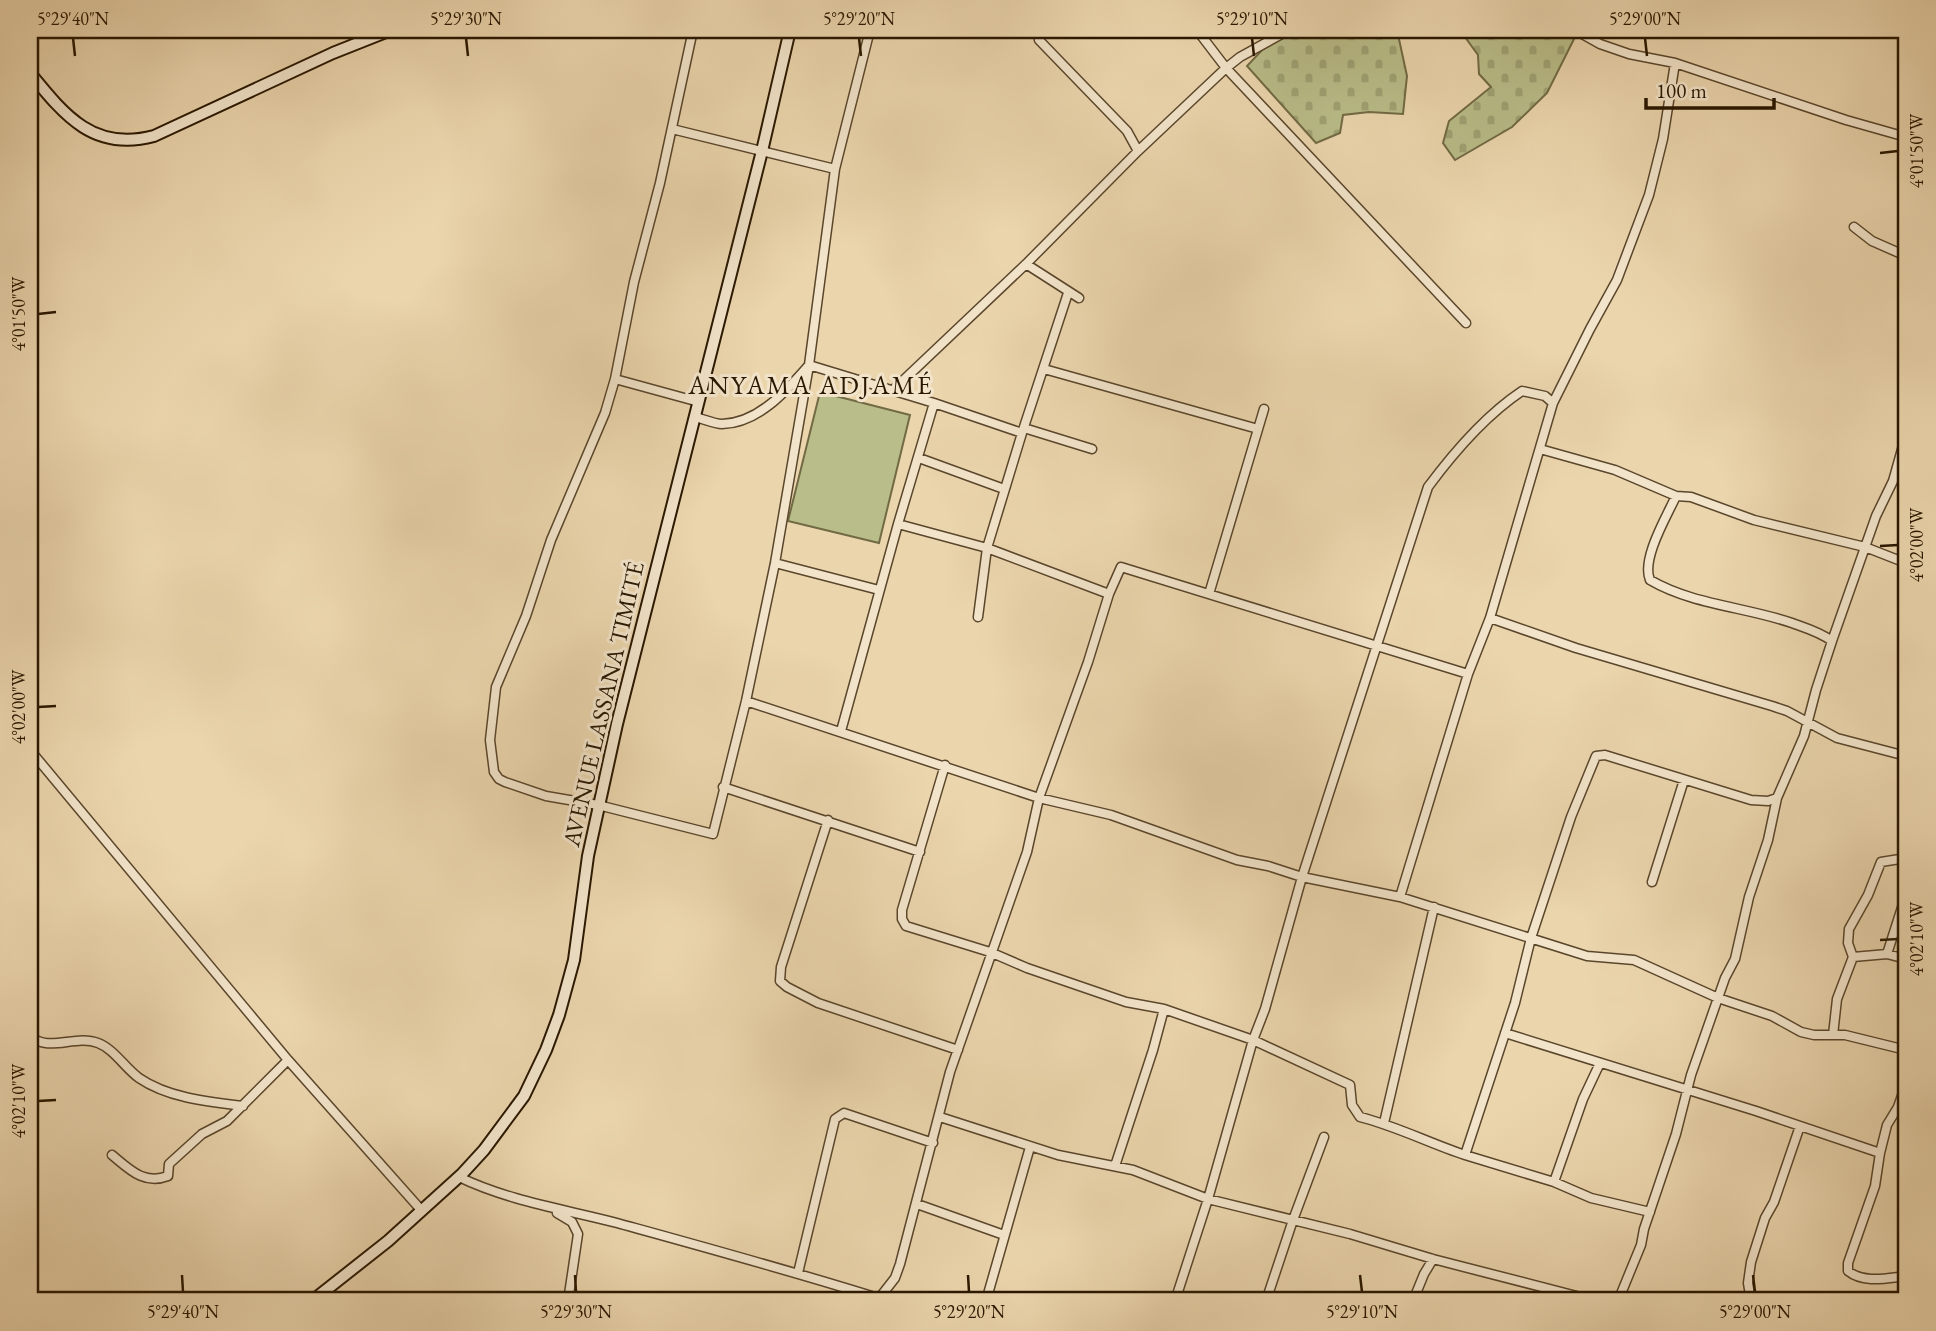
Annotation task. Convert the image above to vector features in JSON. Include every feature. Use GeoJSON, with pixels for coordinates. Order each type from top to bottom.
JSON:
{"type":"FeatureCollection","features":[{"type":"Feature","properties":{"kind":"street"},"geometry":{"type":"LineString","coordinates":[[30,73],[56,104],[80,125],[104,138],[136,141],[155,136],[333,53],[391,30]]}},
{"type":"Feature","properties":{"kind":"street"},"geometry":{"type":"LineString","coordinates":[[693,30],[654,208],[634,282],[615,379],[605,413],[551,540],[526,616],[496,687],[489,740],[492,763],[499,779],[546,796],[598,805],[713,834],[746,701],[775,563],[809,365],[835,169],[870,30]]}},
{"type":"Feature","properties":{"kind":"street","name":"AVENUE LASSANA TIMITÉ"},"geometry":{"type":"LineString","coordinates":[[312,1301],[388,1241],[459,1177],[511,1116],[535,1078],[546,1050],[574,960],[582,892],[598,805],[638,635],[699,402],[790,30]]}},
{"type":"Feature","properties":{"kind":"street"},"geometry":{"type":"LineString","coordinates":[[1038,30],[1039,40],[1127,131],[1138,151]]}},
{"type":"Feature","properties":{"kind":"street"},"geometry":{"type":"LineString","coordinates":[[1197,30],[1226,68],[1466,323]]}},
{"type":"Feature","properties":{"kind":"street"},"geometry":{"type":"LineString","coordinates":[[892,391],[1226,68],[1240,57],[1289,30]]}},
{"type":"Feature","properties":{"kind":"street"},"geometry":{"type":"LineString","coordinates":[[1575,30],[1600,44],[1629,54],[1675,63],[1846,120],[1906,137]]}},
{"type":"Feature","properties":{"kind":"street"},"geometry":{"type":"LineString","coordinates":[[1400,897],[1468,674],[1490,618],[1553,403],[1612,292],[1648,195],[1662,139],[1675,63]]}},
{"type":"Feature","properties":{"kind":"street"},"geometry":{"type":"LineString","coordinates":[[672,129],[835,169]]}},
{"type":"Feature","properties":{"kind":"street"},"geometry":{"type":"LineString","coordinates":[[1854,226],[1881,246],[1906,256]]}},
{"type":"Feature","properties":{"kind":"street"},"geometry":{"type":"LineString","coordinates":[[1026,264],[1079,298]]}},
{"type":"Feature","properties":{"kind":"street"},"geometry":{"type":"LineString","coordinates":[[978,617],[987,548],[1068,293]]}},
{"type":"Feature","properties":{"kind":"street"},"geometry":{"type":"LineString","coordinates":[[809,365],[1023,431],[1092,449]]}},
{"type":"Feature","properties":{"kind":"street"},"geometry":{"type":"LineString","coordinates":[[695,417],[721,424],[746,419],[786,391],[809,365]]}},
{"type":"Feature","properties":{"kind":"street"},"geometry":{"type":"LineString","coordinates":[[1044,369],[1258,429]]}},
{"type":"Feature","properties":{"kind":"street"},"geometry":{"type":"LineString","coordinates":[[615,379],[699,402]]}},
{"type":"Feature","properties":{"kind":"street"},"geometry":{"type":"LineString","coordinates":[[1175,1301],[1208,1199],[1253,1040],[1265,1009],[1302,877],[1428,487],[1449,459],[1509,399],[1522,391],[1545,396],[1553,403]]}},
{"type":"Feature","properties":{"kind":"street"},"geometry":{"type":"LineString","coordinates":[[841,732],[934,402]]}},
{"type":"Feature","properties":{"kind":"street"},"geometry":{"type":"LineString","coordinates":[[1209,594],[1264,409]]}},
{"type":"Feature","properties":{"kind":"street"},"geometry":{"type":"LineString","coordinates":[[1618,1301],[1641,1245],[1676,1134],[1686,1090],[1718,998],[1735,960],[1749,897],[1768,840],[1777,799],[1808,724],[1813,698],[1832,641],[1880,507],[1893,481],[1906,435]]}},
{"type":"Feature","properties":{"kind":"street"},"geometry":{"type":"LineString","coordinates":[[1540,449],[1615,470],[1676,496],[1691,497],[1754,520],[1865,547],[1906,563]]}},
{"type":"Feature","properties":{"kind":"street"},"geometry":{"type":"LineString","coordinates":[[919,458],[1004,489]]}},
{"type":"Feature","properties":{"kind":"street"},"geometry":{"type":"LineString","coordinates":[[1676,496],[1649,560],[1650,580],[1724,606],[1779,619],[1825,635],[1832,641]]}},
{"type":"Feature","properties":{"kind":"street"},"geometry":{"type":"LineString","coordinates":[[898,524],[987,548],[1109,594]]}},
{"type":"Feature","properties":{"kind":"street"},"geometry":{"type":"LineString","coordinates":[[775,563],[879,590]]}},
{"type":"Feature","properties":{"kind":"street"},"geometry":{"type":"LineString","coordinates":[[459,1177],[492,1191],[549,1208],[798,1273],[878,1300],[895,1278],[958,1049],[1027,852],[1040,798],[1109,594],[1121,567],[1468,674]]}},
{"type":"Feature","properties":{"kind":"street"},"geometry":{"type":"LineString","coordinates":[[1490,618],[1576,648],[1772,706],[1845,741],[1906,756]]}},
{"type":"Feature","properties":{"kind":"street"},"geometry":{"type":"LineString","coordinates":[[746,701],[1040,798],[1111,815],[1237,860],[1302,877],[1400,897],[1587,956],[1634,960],[1718,998],[1772,1016],[1801,1032],[1814,1035],[1845,1035],[1906,1050]]}},
{"type":"Feature","properties":{"kind":"street"},"geometry":{"type":"LineString","coordinates":[[30,750],[288,1060],[422,1210]]}},
{"type":"Feature","properties":{"kind":"street"},"geometry":{"type":"LineString","coordinates":[[1465,1155],[1523,976],[1531,938],[1571,817],[1596,756],[1605,755],[1751,800],[1777,799]]}},
{"type":"Feature","properties":{"kind":"street"},"geometry":{"type":"LineString","coordinates":[[945,765],[902,910],[902,919],[906,926],[990,952],[1027,968],[1126,1002],[1164,1009],[1253,1040],[1350,1085],[1352,1105],[1360,1116],[1384,1123],[1426,1142],[1554,1182],[1591,1198],[1650,1212]]}},
{"type":"Feature","properties":{"kind":"street"},"geometry":{"type":"LineString","coordinates":[[1652,882],[1684,780]]}},
{"type":"Feature","properties":{"kind":"street"},"geometry":{"type":"LineString","coordinates":[[723,787],[920,852]]}},
{"type":"Feature","properties":{"kind":"street"},"geometry":{"type":"LineString","coordinates":[[828,820],[781,967],[780,981],[818,1003],[958,1049]]}},
{"type":"Feature","properties":{"kind":"street"},"geometry":{"type":"LineString","coordinates":[[1833,1035],[1837,999],[1853,957],[1848,943],[1849,929],[1868,895],[1881,862],[1906,858]]}},
{"type":"Feature","properties":{"kind":"street"},"geometry":{"type":"LineString","coordinates":[[1887,954],[1906,895]]}},
{"type":"Feature","properties":{"kind":"street"},"geometry":{"type":"LineString","coordinates":[[1384,1123],[1434,907]]}},
{"type":"Feature","properties":{"kind":"street"},"geometry":{"type":"LineString","coordinates":[[1853,957],[1887,954],[1906,958]]}},
{"type":"Feature","properties":{"kind":"street"},"geometry":{"type":"LineString","coordinates":[[1115,1166],[1164,1009]]}},
{"type":"Feature","properties":{"kind":"street"},"geometry":{"type":"LineString","coordinates":[[1505,1033],[1880,1153]]}},
{"type":"Feature","properties":{"kind":"street"},"geometry":{"type":"LineString","coordinates":[[30,1037],[41,1044],[87,1040],[97,1042],[139,1078],[154,1086],[171,1093],[243,1106]]}},
{"type":"Feature","properties":{"kind":"street"},"geometry":{"type":"LineString","coordinates":[[112,1155],[142,1178],[155,1180],[168,1177],[169,1164],[202,1134],[227,1121],[288,1060]]}},
{"type":"Feature","properties":{"kind":"street"},"geometry":{"type":"LineString","coordinates":[[1554,1182],[1583,1099],[1600,1063]]}},
{"type":"Feature","properties":{"kind":"street"},"geometry":{"type":"LineString","coordinates":[[1906,1084],[1898,1107],[1887,1125],[1875,1186],[1848,1263],[1848,1271],[1856,1277],[1873,1279],[1906,1276]]}},
{"type":"Feature","properties":{"kind":"street"},"geometry":{"type":"LineString","coordinates":[[798,1273],[835,1119],[839,1115],[844,1113],[933,1143]]}},
{"type":"Feature","properties":{"kind":"street"},"geometry":{"type":"LineString","coordinates":[[940,1117],[1030,1147],[1152,1176],[1208,1199],[1596,1301]]}},
{"type":"Feature","properties":{"kind":"street"},"geometry":{"type":"LineString","coordinates":[[1751,1301],[1748,1283],[1751,1262],[1800,1126]]}},
{"type":"Feature","properties":{"kind":"street"},"geometry":{"type":"LineString","coordinates":[[1266,1301],[1324,1137]]}},
{"type":"Feature","properties":{"kind":"street"},"geometry":{"type":"LineString","coordinates":[[986,1301],[1030,1147]]}},
{"type":"Feature","properties":{"kind":"street"},"geometry":{"type":"LineString","coordinates":[[917,1204],[1004,1236]]}},
{"type":"Feature","properties":{"kind":"street"},"geometry":{"type":"LineString","coordinates":[[549,1208],[572,1223],[578,1234],[568,1301]]}},
{"type":"Feature","properties":{"kind":"street"},"geometry":{"type":"LineString","coordinates":[[1413,1301],[1424,1273],[1433,1259]]}},
{"type":"Feature","properties":{"kind":"green space"},"geometry":{"type":"Polygon","coordinates":[[[1296,30],[1397,30],[1407,76],[1403,114],[1369,112],[1343,115],[1340,133],[1316,143],[1247,66],[1263,49],[1296,30]]]}},
{"type":"Feature","properties":{"kind":"green space"},"geometry":{"type":"Polygon","coordinates":[[[1460,30],[1569,30],[1576,35],[1547,93],[1512,127],[1455,160],[1443,143],[1449,121],[1491,87],[1479,74],[1478,55],[1460,30]]]}},
{"type":"Feature","properties":{"kind":"green space"},"geometry":{"type":"Polygon","coordinates":[[[820,392],[910,415],[879,543],[788,521],[820,392]]]}},
{"type":"Feature","properties":{"kind":"district","name":"ANYAMA ADJAMÉ"},"geometry":{"type":"Point","coordinates":[811,385]}}]}
